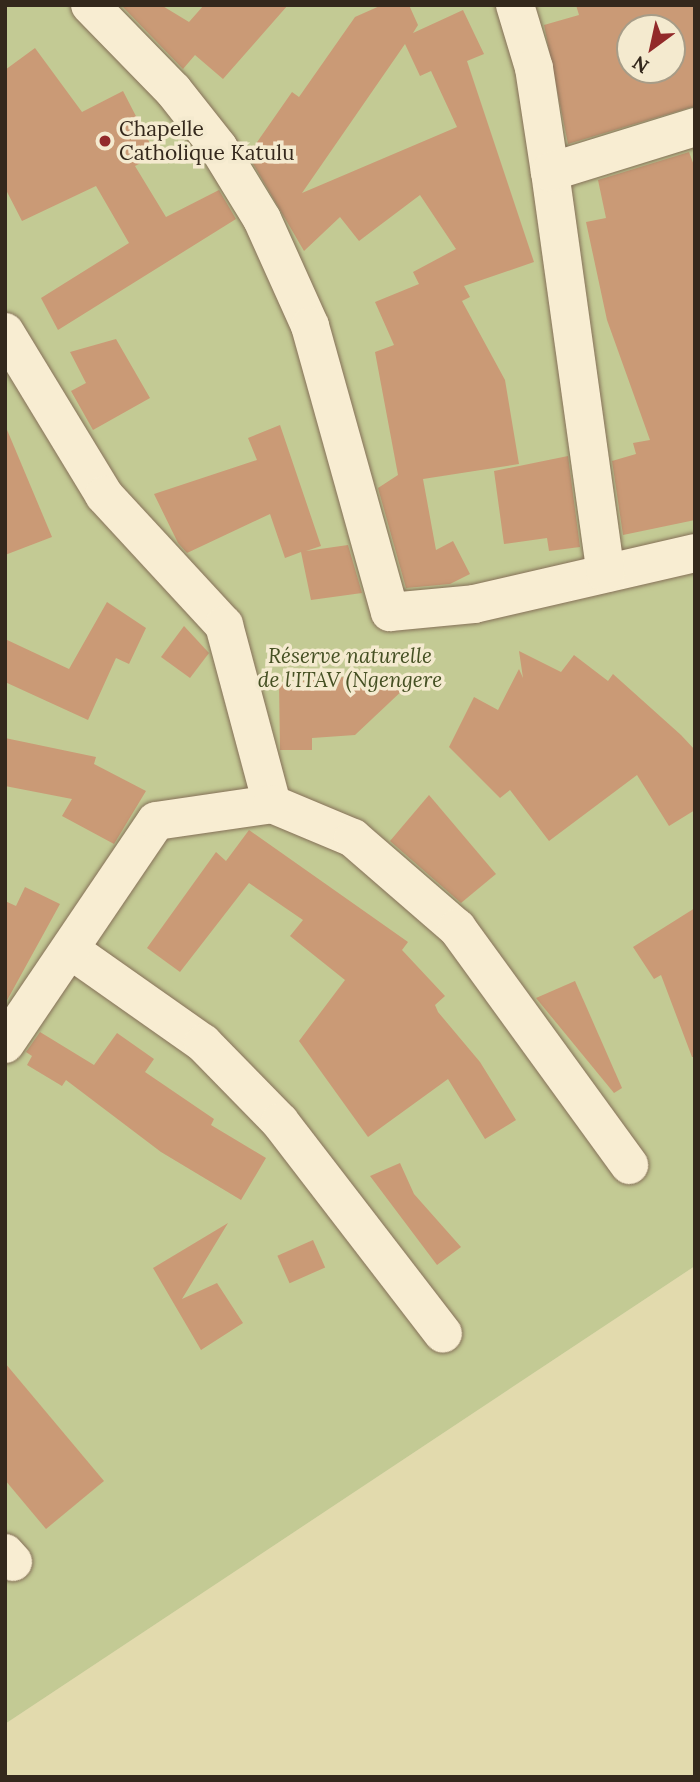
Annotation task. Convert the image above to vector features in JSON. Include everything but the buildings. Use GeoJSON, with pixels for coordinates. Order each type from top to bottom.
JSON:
{"type":"FeatureCollection","features":[{"type":"Feature","properties":{"kind":"street"},"geometry":{"type":"LineString","coordinates":[[90,5],[173,90],[218,147],[262,219],[310,326],[390,612],[474,604],[695,553]]}},
{"type":"Feature","properties":{"kind":"street"},"geometry":{"type":"LineString","coordinates":[[515,5],[534,68],[606,573]]}},
{"type":"Feature","properties":{"kind":"street"},"geometry":{"type":"LineString","coordinates":[[550,172],[695,127]]}},
{"type":"Feature","properties":{"kind":"street"},"geometry":{"type":"LineString","coordinates":[[5,332],[104,495],[224,625],[272,804]]}},
{"type":"Feature","properties":{"kind":"street"},"geometry":{"type":"LineString","coordinates":[[5,1044],[72,951],[156,821],[272,804],[353,838],[408,879],[457,928],[629,1165]]}},
{"type":"Feature","properties":{"kind":"street"},"geometry":{"type":"LineString","coordinates":[[72,951],[203,1043],[280,1122],[443,1334]]}},
{"type":"Feature","properties":{"kind":"shaded area"},"geometry":{"type":"Polygon","coordinates":[[[695,1266],[695,1777],[5,1777],[5,1724],[695,1266]]]}},
{"type":"Feature","properties":{"kind":"green space","name":"Réserve naturelle de l'ITAV (Ngengere"},"geometry":{"type":"Polygon","coordinates":[[[5,5],[695,5],[695,1266],[5,1724],[5,5]]]}},
{"type":"Feature","properties":{"kind":"place","name":"Chapelle Catholique Katulu"},"geometry":{"type":"Point","coordinates":[105,141]}}]}
